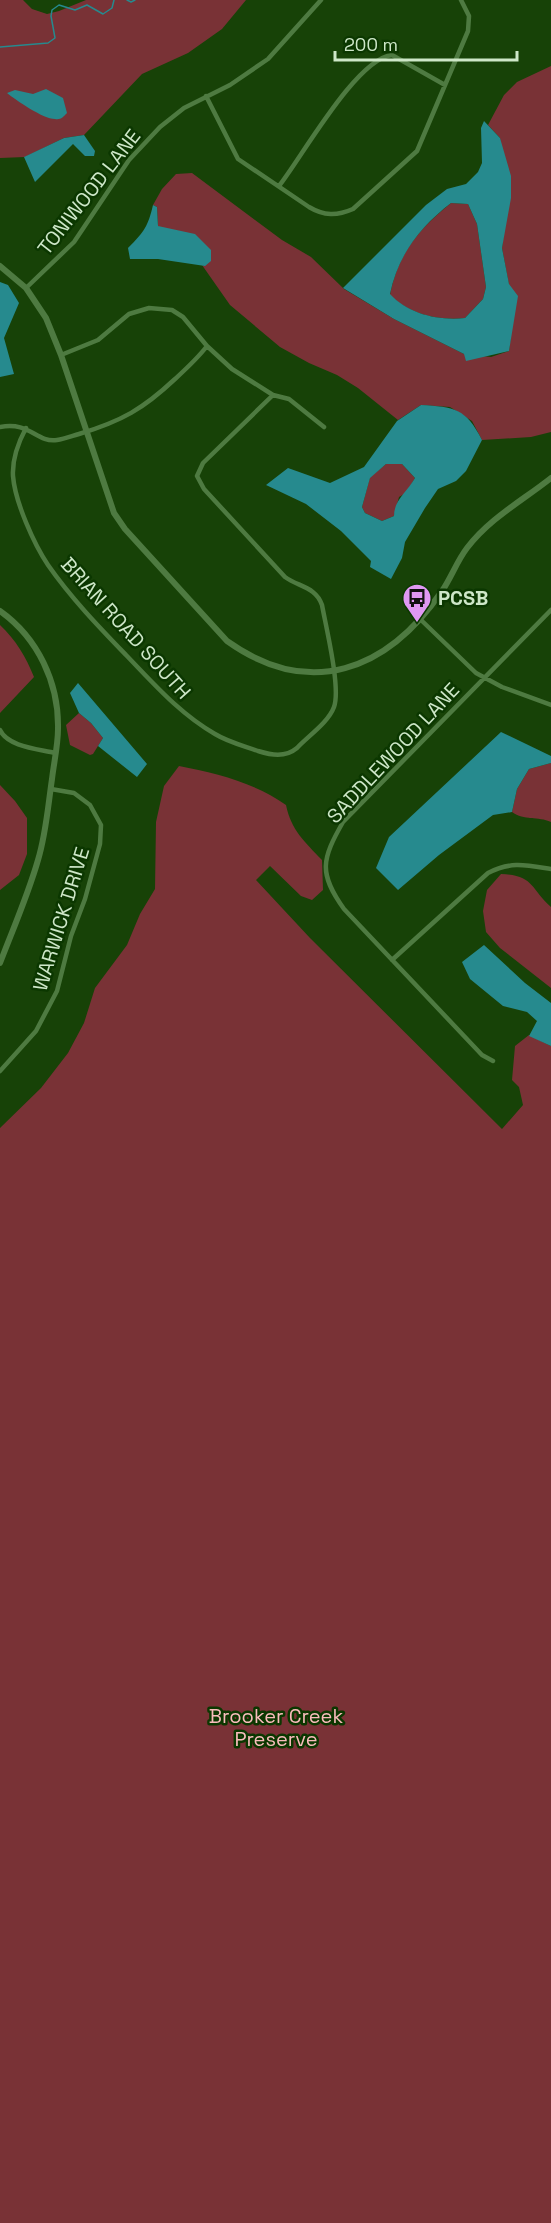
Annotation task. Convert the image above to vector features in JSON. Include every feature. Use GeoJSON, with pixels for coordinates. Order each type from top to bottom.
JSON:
{"type":"FeatureCollection","features":[{"type":"Feature","properties":{"kind":"street","name":"TONIWOOD LANE"},"geometry":{"type":"LineString","coordinates":[[26,288],[74,242],[129,160],[160,127],[184,108],[230,85],[268,59],[321,0]]}},
{"type":"Feature","properties":{"kind":"street"},"geometry":{"type":"LineString","coordinates":[[206,96],[238,159],[319,213],[342,214],[353,208],[417,151],[468,31],[469,16],[461,0]]}},
{"type":"Feature","properties":{"kind":"street"},"geometry":{"type":"LineString","coordinates":[[279,186],[332,110],[370,66],[384,56],[392,55],[444,85]]}},
{"type":"Feature","properties":{"kind":"street"},"geometry":{"type":"LineString","coordinates":[[0,266],[26,288],[46,318],[61,355],[107,495],[120,521],[227,641],[269,665],[295,672],[333,672],[377,655],[394,644],[420,619],[442,591],[467,549],[488,524],[551,478]]}},
{"type":"Feature","properties":{"kind":"street"},"geometry":{"type":"LineString","coordinates":[[61,355],[98,340],[129,314],[149,308],[172,310],[183,317],[231,369],[273,395],[289,399],[324,427]]}},
{"type":"Feature","properties":{"kind":"street"},"geometry":{"type":"LineString","coordinates":[[0,428],[15,425],[44,438],[56,440],[109,424],[145,405],[199,357],[207,345]]}},
{"type":"Feature","properties":{"kind":"street"},"geometry":{"type":"LineString","coordinates":[[273,395],[204,463],[197,476],[204,489],[285,577],[295,584],[313,590],[319,596],[333,672]]}},
{"type":"Feature","properties":{"kind":"street","name":"BRIAN ROAD SOUTH"},"geometry":{"type":"LineString","coordinates":[[26,428],[15,453],[14,476],[18,497],[30,530],[47,563],[76,601],[169,700],[189,717],[216,735],[245,747],[268,754],[291,753],[329,716],[334,705],[333,672]]}},
{"type":"Feature","properties":{"kind":"street","name":"SADDLEWOOD LANE"},"geometry":{"type":"LineString","coordinates":[[493,1061],[482,1055],[344,909],[331,891],[326,871],[328,849],[343,822],[551,609]]}},
{"type":"Feature","properties":{"kind":"street"},"geometry":{"type":"LineString","coordinates":[[0,611],[15,623],[33,645],[52,681],[58,714],[51,789],[39,859],[0,963]]}},
{"type":"Feature","properties":{"kind":"street"},"geometry":{"type":"LineString","coordinates":[[543,618],[551,621]]}},
{"type":"Feature","properties":{"kind":"street"},"geometry":{"type":"LineString","coordinates":[[420,619],[476,672],[502,687],[551,705]]}},
{"type":"Feature","properties":{"kind":"street"},"geometry":{"type":"LineString","coordinates":[[0,730],[5,738],[16,743],[55,753]]}},
{"type":"Feature","properties":{"kind":"street","name":"WARWICK DRIVE"},"geometry":{"type":"LineString","coordinates":[[0,1071],[36,1031],[57,991],[71,936],[87,892],[100,844],[101,825],[90,805],[74,793],[51,789]]}},
{"type":"Feature","properties":{"kind":"street"},"geometry":{"type":"LineString","coordinates":[[392,960],[488,873],[503,865],[518,864],[551,869]]}},
{"type":"Feature","properties":{"kind":"green space"},"geometry":{"type":"Polygon","coordinates":[[[0,0],[23,0],[32,9],[47,14],[86,0],[246,0],[222,29],[188,53],[142,74],[84,135],[64,138],[25,157],[0,158],[0,0]]]}},
{"type":"Feature","properties":{"kind":"green space"},"geometry":{"type":"Polygon","coordinates":[[[551,66],[551,432],[531,437],[482,440],[472,421],[450,407],[421,405],[398,420],[358,388],[337,375],[280,347],[230,305],[202,265],[205,266],[158,226],[157,207],[153,205],[162,189],[176,174],[192,173],[282,240],[311,257],[344,289],[394,319],[464,354],[491,357],[509,351],[511,335],[509,285],[502,248],[505,223],[500,138],[488,125],[504,95],[517,82],[551,66]]]}},
{"type":"Feature","properties":{"kind":"green space"},"geometry":{"type":"Polygon","coordinates":[[[451,203],[468,204],[477,224],[486,287],[483,299],[465,318],[455,319],[424,315],[406,307],[390,295],[404,254],[429,222],[451,203]]]}},
{"type":"Feature","properties":{"kind":"green space"},"geometry":{"type":"Polygon","coordinates":[[[386,464],[402,464],[415,478],[406,493],[399,497],[394,516],[382,521],[365,513],[362,507],[370,477],[386,464]]]}},
{"type":"Feature","properties":{"kind":"green space"},"geometry":{"type":"Polygon","coordinates":[[[0,625],[20,649],[34,677],[0,713],[0,625]]]}},
{"type":"Feature","properties":{"kind":"green space"},"geometry":{"type":"Polygon","coordinates":[[[79,713],[103,738],[90,755],[70,745],[66,725],[79,713]]]}},
{"type":"Feature","properties":{"kind":"green space"},"geometry":{"type":"Polygon","coordinates":[[[551,763],[551,822],[521,817],[512,812],[517,789],[529,769],[551,763]]]}},
{"type":"Feature","properties":{"kind":"green space","name":"Brooker Creek Preserve"},"geometry":{"type":"Polygon","coordinates":[[[179,766],[235,780],[274,797],[286,805],[295,829],[322,860],[323,890],[312,900],[301,896],[270,866],[256,880],[310,938],[502,1129],[523,1105],[519,1087],[512,1080],[515,1046],[529,1035],[551,1046],[551,2223],[0,2223],[0,1128],[41,1088],[68,1053],[84,1023],[95,988],[127,945],[140,914],[155,889],[156,822],[164,786],[179,766]]]}},
{"type":"Feature","properties":{"kind":"green space"},"geometry":{"type":"Polygon","coordinates":[[[0,785],[27,818],[27,854],[19,875],[0,890],[0,785]]]}},
{"type":"Feature","properties":{"kind":"green space"},"geometry":{"type":"Polygon","coordinates":[[[501,874],[526,880],[551,907],[551,988],[500,948],[486,932],[483,911],[487,890],[501,874]]]}},
{"type":"Feature","properties":{"kind":"water"},"geometry":{"type":"Polygon","coordinates":[[[46,89],[63,98],[67,113],[60,119],[44,116],[7,93],[15,90],[33,94],[46,89]]]}},
{"type":"Feature","properties":{"kind":"water"},"geometry":{"type":"Polygon","coordinates":[[[484,121],[500,138],[511,176],[511,198],[502,248],[509,284],[518,296],[509,351],[466,361],[464,354],[394,319],[343,288],[426,205],[447,189],[466,184],[478,172],[482,163],[481,128],[484,121]],[[451,203],[420,232],[405,254],[390,294],[406,307],[424,315],[465,318],[483,299],[486,287],[477,224],[468,204],[451,203]]]}},
{"type":"Feature","properties":{"kind":"water"},"geometry":{"type":"Polygon","coordinates":[[[84,135],[95,151],[94,156],[85,156],[73,144],[35,182],[24,157],[64,138],[84,135]]]}},
{"type":"Feature","properties":{"kind":"water"},"geometry":{"type":"Polygon","coordinates":[[[153,205],[157,207],[158,226],[195,234],[211,250],[211,261],[205,266],[158,259],[130,259],[128,248],[145,228],[153,205]]]}},
{"type":"Feature","properties":{"kind":"water"},"geometry":{"type":"Polygon","coordinates":[[[0,282],[8,285],[19,303],[4,338],[14,374],[0,377],[0,282]]]}},
{"type":"Feature","properties":{"kind":"water"},"geometry":{"type":"Polygon","coordinates":[[[421,405],[451,409],[458,411],[470,421],[482,440],[466,471],[456,481],[438,489],[425,508],[405,542],[402,558],[391,579],[370,567],[371,561],[341,531],[306,504],[266,485],[288,468],[330,483],[364,467],[397,421],[421,405]],[[386,464],[370,478],[362,507],[365,513],[382,521],[394,516],[399,501],[415,478],[402,464],[386,464]]]}},
{"type":"Feature","properties":{"kind":"water"},"geometry":{"type":"Polygon","coordinates":[[[78,683],[147,764],[137,777],[98,746],[103,738],[79,713],[70,693],[78,683]]]}},
{"type":"Feature","properties":{"kind":"water"},"geometry":{"type":"Polygon","coordinates":[[[501,732],[551,756],[551,763],[529,769],[517,789],[512,812],[493,815],[439,855],[398,890],[376,868],[389,837],[501,732]]]}},
{"type":"Feature","properties":{"kind":"water"},"geometry":{"type":"Polygon","coordinates":[[[484,945],[525,983],[551,1003],[551,1046],[529,1036],[537,1021],[527,1012],[503,1006],[470,979],[462,962],[484,945]]]}},
{"type":"Feature","properties":{"kind":"waterway"},"geometry":{"type":"LineString","coordinates":[[0,47],[48,43],[55,38],[51,16],[52,10],[59,5],[75,10],[87,5],[103,14],[112,8],[114,0]]}},
{"type":"Feature","properties":{"kind":"waterway"},"geometry":{"type":"LineString","coordinates":[[127,0],[131,2],[135,0]]}},
{"type":"Feature","properties":{"kind":"place","name":"PCSB"},"geometry":{"type":"Point","coordinates":[417,624]}}]}
